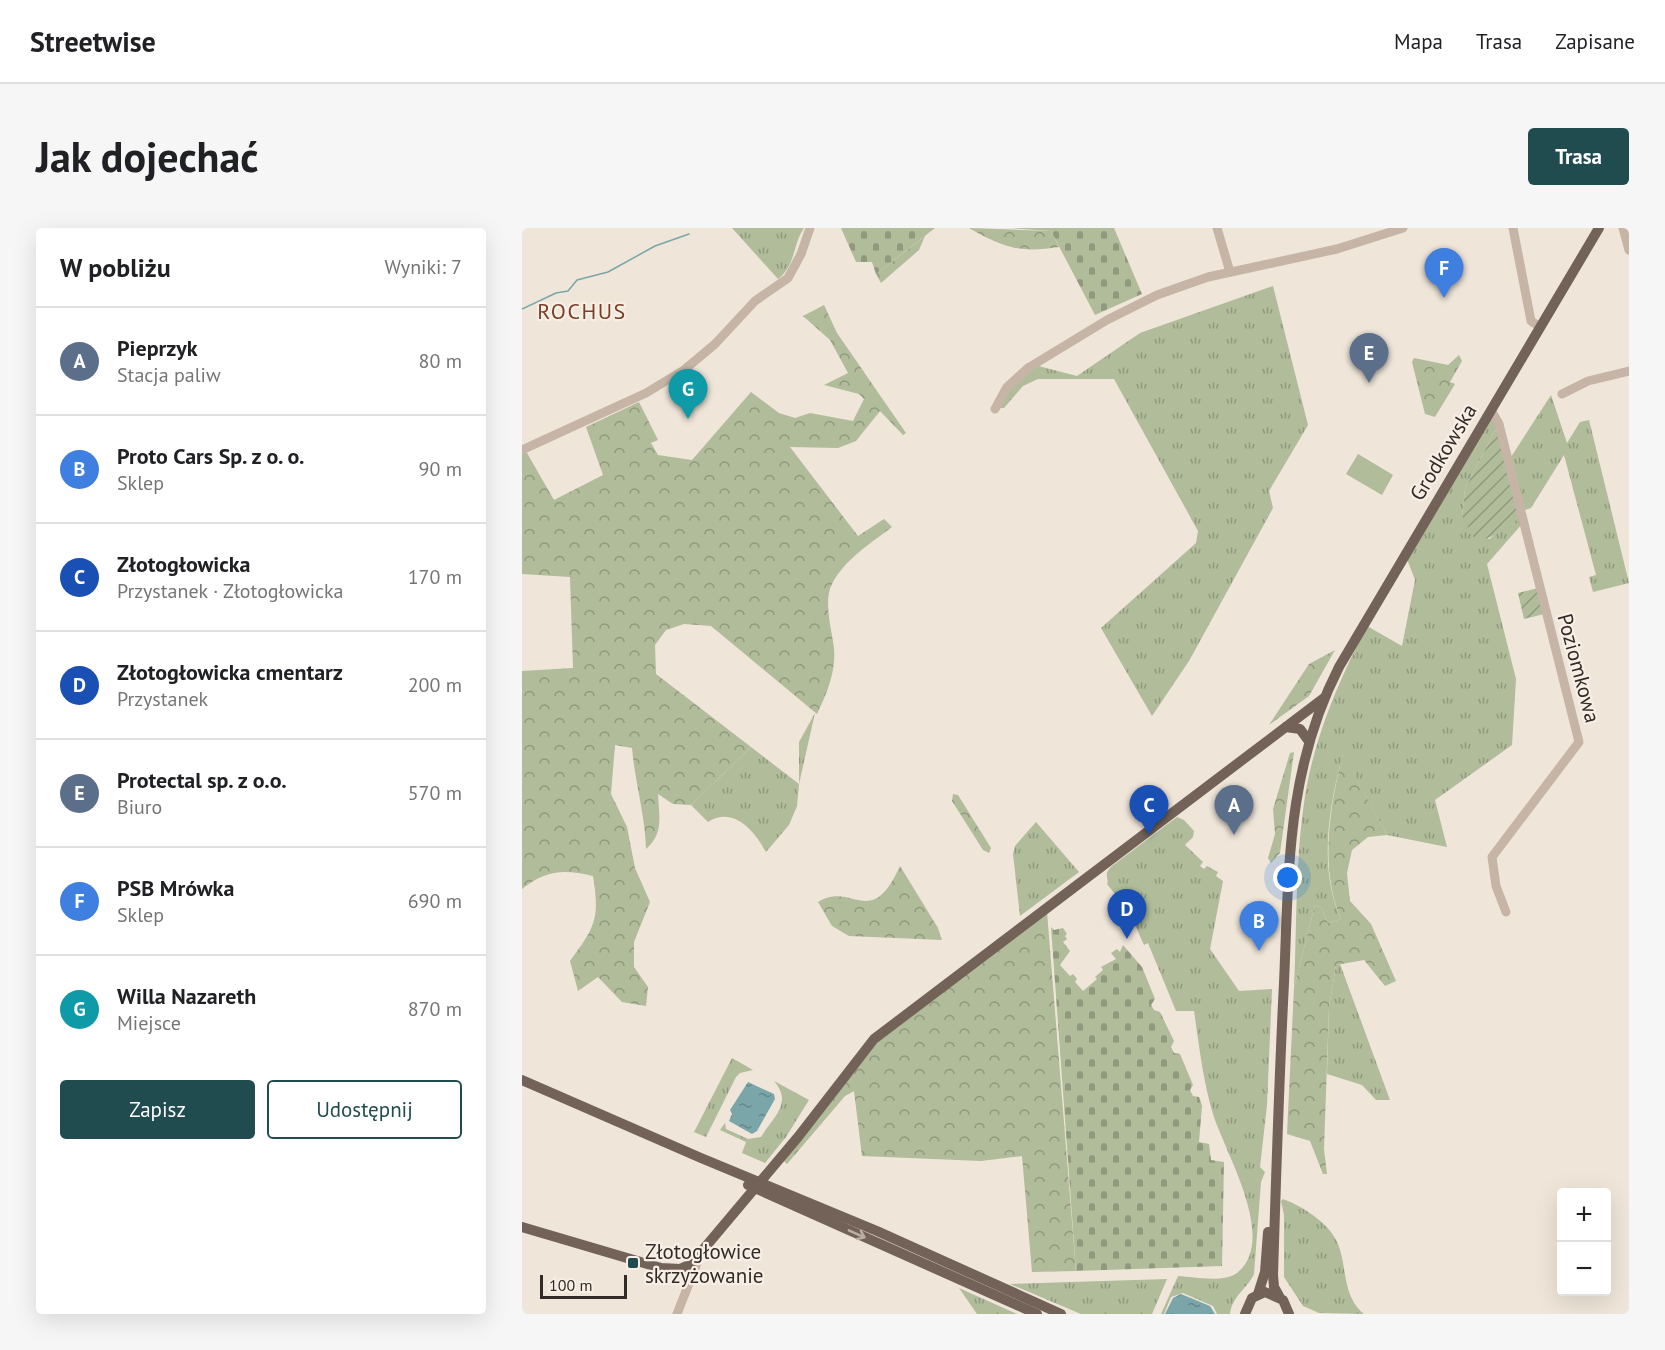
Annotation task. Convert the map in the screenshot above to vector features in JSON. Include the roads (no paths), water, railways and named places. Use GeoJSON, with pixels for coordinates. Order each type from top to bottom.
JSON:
{"type":"FeatureCollection","features":[{"type":"Feature","properties":{"kind":"main road","name":"Grodkowska"},"geometry":{"type":"LineString","coordinates":[[1275,1166],[1293,815],[1298,779],[1313,725],[1344,658],[1599,228]]}},
{"type":"Feature","properties":{"kind":"main road"},"geometry":{"type":"LineString","coordinates":[[522,1227],[674,1269],[687,1266],[699,1258],[873,1039],[1324,698]]}},
{"type":"Feature","properties":{"kind":"main road"},"geometry":{"type":"LineString","coordinates":[[1296,717],[1308,719],[1313,725]]}},
{"type":"Feature","properties":{"kind":"main road"},"geometry":{"type":"LineString","coordinates":[[1286,727],[1293,724],[1313,725]]}},
{"type":"Feature","properties":{"kind":"main road"},"geometry":{"type":"LineString","coordinates":[[1286,727],[1300,729],[1308,740]]}},
{"type":"Feature","properties":{"kind":"main road"},"geometry":{"type":"LineString","coordinates":[[522,1080],[1037,1314]]}},
{"type":"Feature","properties":{"kind":"main road"},"geometry":{"type":"LineString","coordinates":[[522,1086],[744,1179]]}},
{"type":"Feature","properties":{"kind":"main road"},"geometry":{"type":"LineString","coordinates":[[1245,1314],[1248,1303],[1258,1294],[1265,1272],[1270,1191],[1275,1166]]}},
{"type":"Feature","properties":{"kind":"main road"},"geometry":{"type":"LineString","coordinates":[[1275,1166],[1274,1287],[1291,1312]]}},
{"type":"Feature","properties":{"kind":"main road"},"geometry":{"type":"LineString","coordinates":[[767,1190],[877,1231],[1061,1314]]}},
{"type":"Feature","properties":{"kind":"main road"},"geometry":{"type":"LineString","coordinates":[[1258,1294],[1272,1293],[1279,1296]]}},
{"type":"Feature","properties":{"kind":"street"},"geometry":{"type":"LineString","coordinates":[[522,450],[630,401],[684,370],[715,344],[755,301],[785,281],[801,254],[810,228]]}},
{"type":"Feature","properties":{"kind":"street"},"geometry":{"type":"LineString","coordinates":[[1217,228],[1230,272]]}},
{"type":"Feature","properties":{"kind":"street"},"geometry":{"type":"LineString","coordinates":[[995,409],[1007,387],[1028,368],[1107,320],[1179,286],[1230,272],[1337,249],[1403,228]]}},
{"type":"Feature","properties":{"kind":"street"},"geometry":{"type":"LineString","coordinates":[[1513,228],[1531,321],[1540,327]]}},
{"type":"Feature","properties":{"kind":"street"},"geometry":{"type":"LineString","coordinates":[[1623,228],[1629,250]]}},
{"type":"Feature","properties":{"kind":"street"},"geometry":{"type":"LineString","coordinates":[[1562,394],[1588,381],[1629,371]]}},
{"type":"Feature","properties":{"kind":"street","name":"Poziomkowa"},"geometry":{"type":"LineString","coordinates":[[1491,410],[1498,424],[1579,742],[1492,857],[1496,886],[1506,912]]}},
{"type":"Feature","properties":{"kind":"street"},"geometry":{"type":"LineString","coordinates":[[677,1314],[699,1258]]}},
{"type":"Feature","properties":{"kind":"street"},"geometry":{"type":"LineString","coordinates":[[674,1269],[687,1286]]}},
{"type":"Feature","properties":{"kind":"water"},"geometry":{"type":"Polygon","coordinates":[[[748,1082],[774,1094],[775,1099],[757,1131],[752,1134],[729,1121],[732,1114],[730,1110],[748,1082]]]}},
{"type":"Feature","properties":{"kind":"water"},"geometry":{"type":"Polygon","coordinates":[[[1181,1294],[1210,1306],[1215,1314],[1165,1314],[1173,1298],[1181,1294]]]}},
{"type":"Feature","properties":{"kind":"waterway"},"geometry":{"type":"LineString","coordinates":[[522,309],[556,293],[568,291],[577,280],[608,272],[655,246],[689,234]]}},
{"type":"Feature","properties":{"kind":"place","name":"PSB Mrówka"},"geometry":{"type":"Point","coordinates":[1444,298]}},
{"type":"Feature","properties":{"kind":"place","name":"Protectal sp. z o.o."},"geometry":{"type":"Point","coordinates":[1369,383]}},
{"type":"Feature","properties":{"kind":"place","name":"Willa Nazareth"},"geometry":{"type":"Point","coordinates":[688,419]}},
{"type":"Feature","properties":{"kind":"place","name":"Złotogłowicka"},"geometry":{"type":"Point","coordinates":[1149,835]}},
{"type":"Feature","properties":{"kind":"place","name":"Pieprzyk"},"geometry":{"type":"Point","coordinates":[1234,835]}},
{"type":"Feature","properties":{"kind":"place","name":"Złotogłowicka cmentarz"},"geometry":{"type":"Point","coordinates":[1127,939]}},
{"type":"Feature","properties":{"kind":"place","name":"Proto Cars Sp. z o. o."},"geometry":{"type":"Point","coordinates":[1259,951]}},
{"type":"Feature","properties":{"kind":"place","name":"Złotogłowice skrzyżowanie"},"geometry":{"type":"Point","coordinates":[633,1263]}},
{"type":"Feature","properties":{"kind":"district","name":"ROCHUS"},"geometry":{"type":"Point","coordinates":[582,311]}}]}
